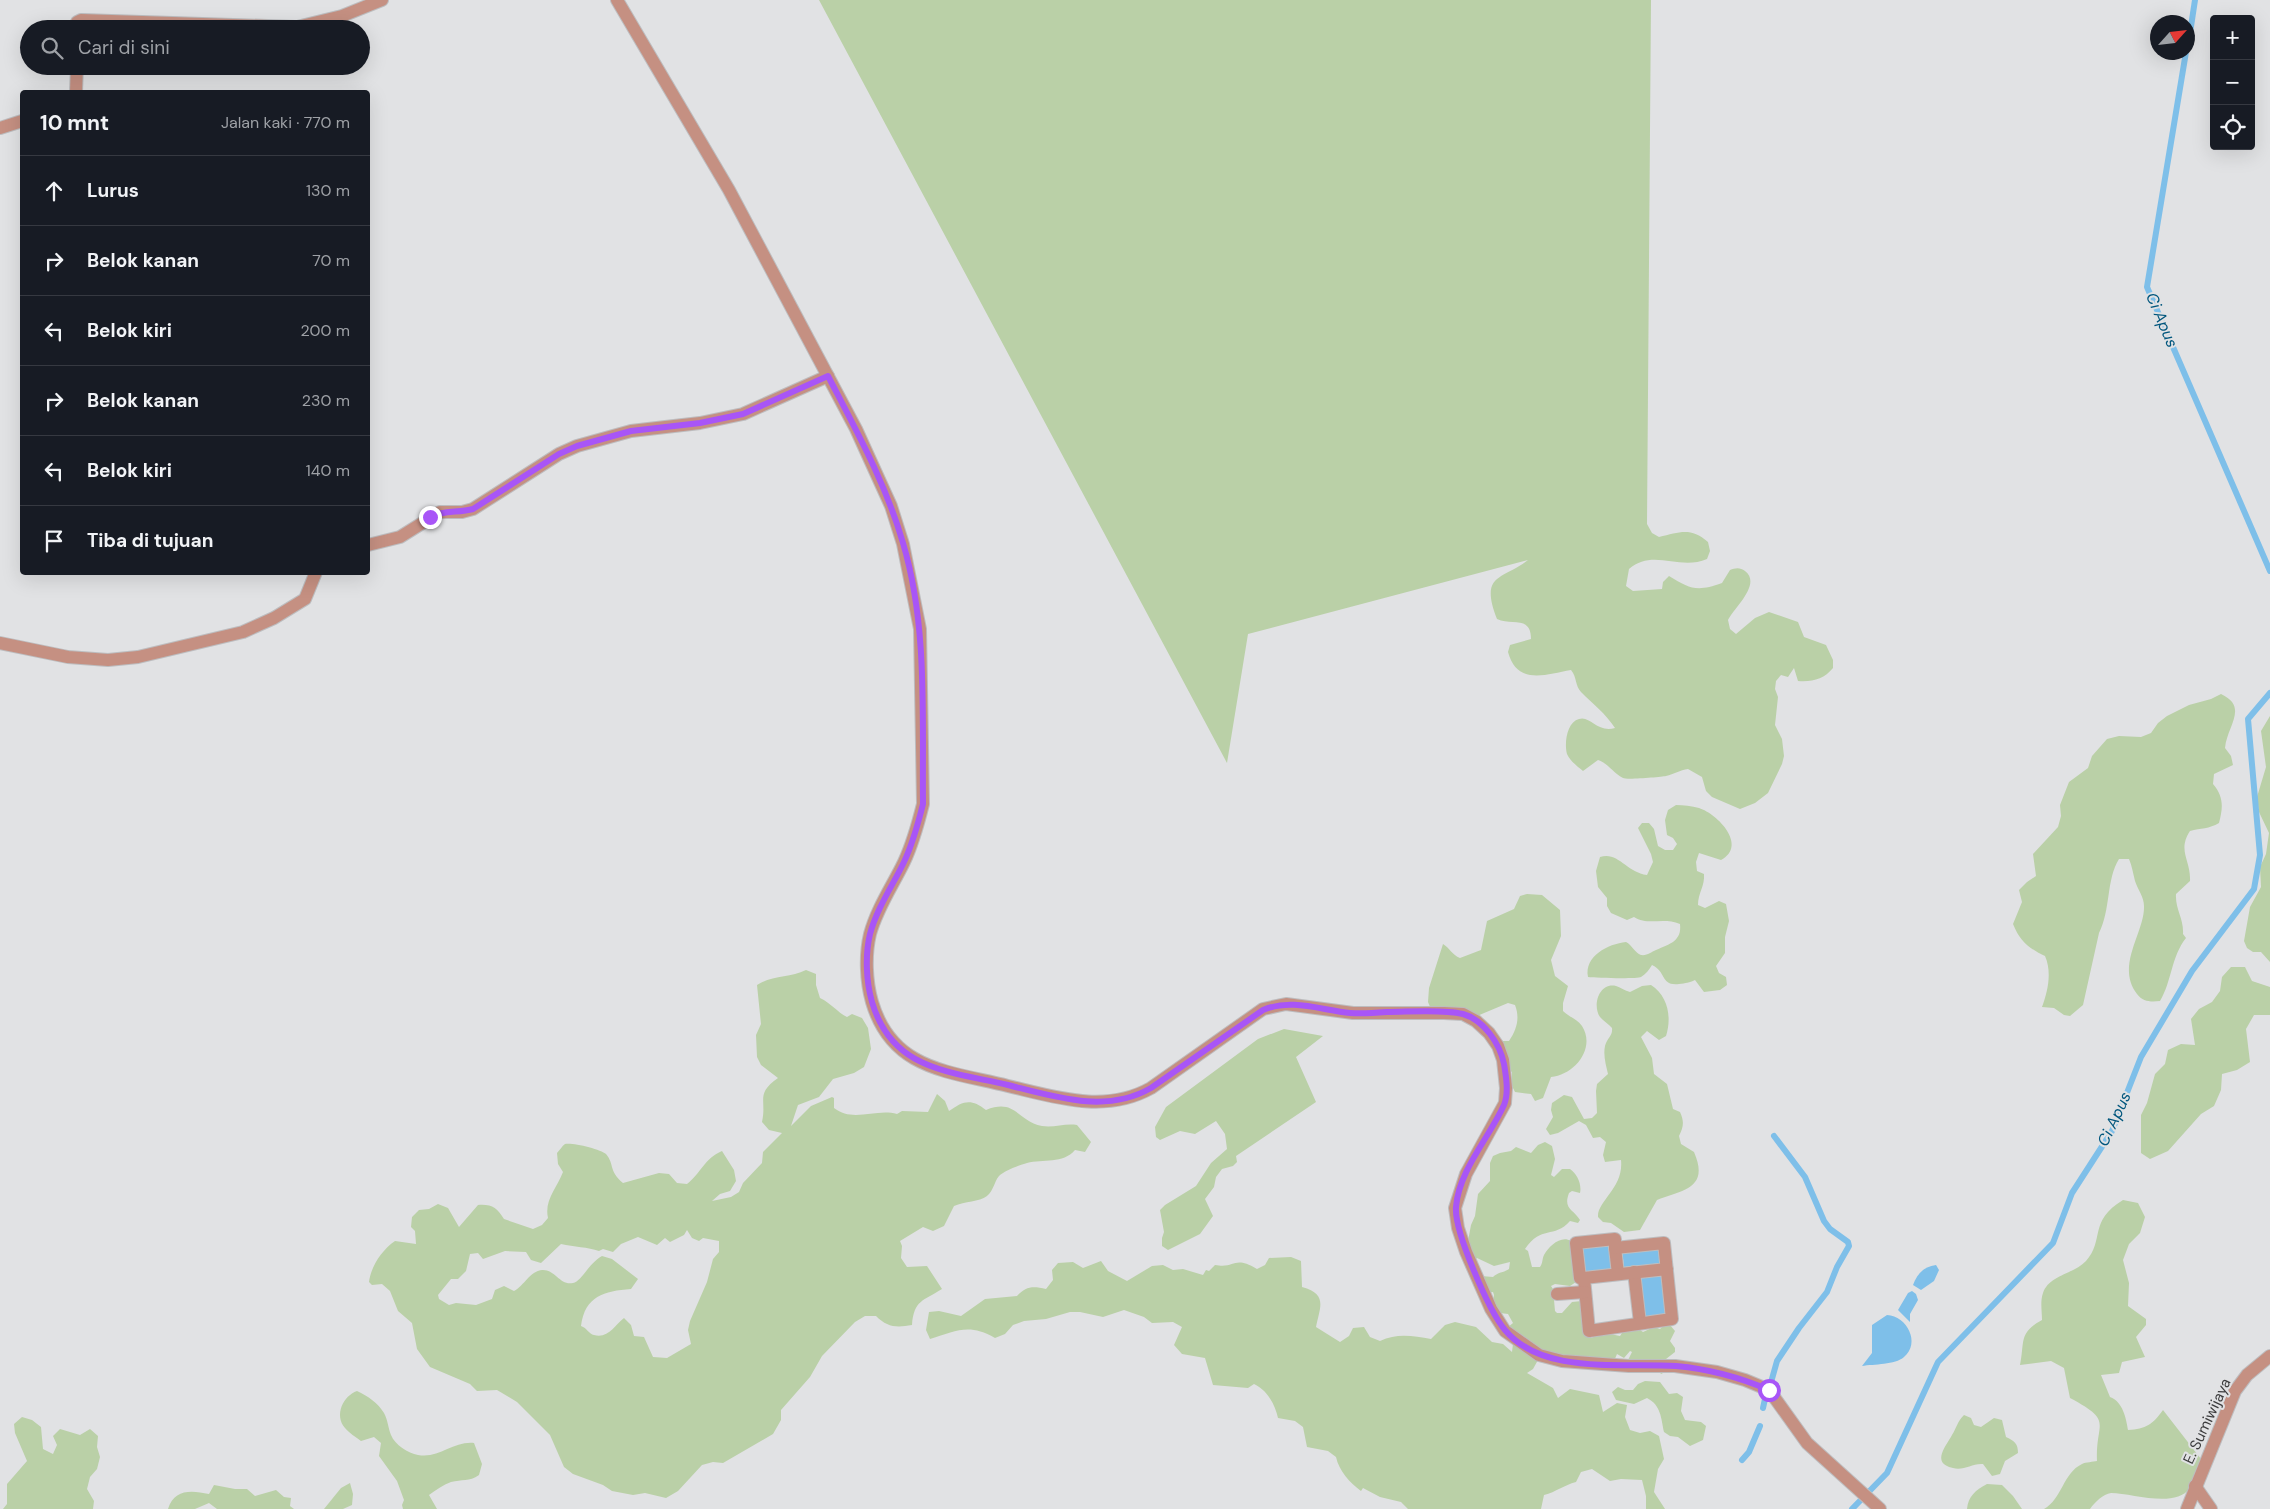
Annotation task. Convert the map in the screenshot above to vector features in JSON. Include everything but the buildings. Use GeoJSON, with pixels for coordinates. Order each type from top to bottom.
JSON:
{"type":"FeatureCollection","features":[{"type":"Feature","properties":{"kind":"street"},"geometry":{"type":"LineString","coordinates":[[326,20],[342,16],[382,0]]}},
{"type":"Feature","properties":{"kind":"street"},"geometry":{"type":"LineString","coordinates":[[617,0],[729,190],[828,376],[873,464],[891,506],[904,544],[920,629],[923,804],[917,830],[870,934],[867,960],[869,990],[875,1010],[880,1023],[894,1045],[914,1060],[946,1070],[1066,1099],[1108,1102],[1138,1095],[1151,1088],[1250,1018],[1273,1006],[1286,1004],[1352,1013],[1435,1012],[1463,1014],[1476,1021],[1489,1033],[1498,1046],[1505,1071],[1505,1103],[1466,1174],[1455,1208],[1458,1228],[1466,1252],[1491,1309],[1505,1331],[1539,1355],[1562,1361],[1675,1366],[1717,1372],[1745,1380],[1769,1390],[1806,1443],[1880,1509]]}},
{"type":"Feature","properties":{"kind":"street"},"geometry":{"type":"LineString","coordinates":[[76,90],[77,75]]}},
{"type":"Feature","properties":{"kind":"street"},"geometry":{"type":"LineString","coordinates":[[0,128],[20,122]]}},
{"type":"Feature","properties":{"kind":"street"},"geometry":{"type":"LineString","coordinates":[[370,544],[400,537],[440,512],[462,512],[473,509],[559,454],[577,446],[631,431],[700,423],[743,414],[828,376]]}},
{"type":"Feature","properties":{"kind":"street"},"geometry":{"type":"LineString","coordinates":[[0,643],[68,657],[108,660],[138,657],[243,632],[274,618],[305,598],[315,575]]}},
{"type":"Feature","properties":{"kind":"street"},"geometry":{"type":"LineString","coordinates":[[1618,1274],[1614,1239],[1576,1243],[1580,1278],[1667,1269]]}},
{"type":"Feature","properties":{"kind":"street"},"geometry":{"type":"LineString","coordinates":[[1584,1278],[1589,1330],[1640,1325],[1640,1323],[1672,1319],[1664,1243],[1615,1248]]}},
{"type":"Feature","properties":{"kind":"street"},"geometry":{"type":"LineString","coordinates":[[1634,1272],[1640,1323]]}},
{"type":"Feature","properties":{"kind":"street"},"geometry":{"type":"LineString","coordinates":[[1557,1294],[1585,1292]]}},
{"type":"Feature","properties":{"kind":"street","name":"E. Sumiwijaya"},"geometry":{"type":"LineString","coordinates":[[2186,1509],[2235,1391],[2246,1375],[2270,1356]]}},
{"type":"Feature","properties":{"kind":"street"},"geometry":{"type":"LineString","coordinates":[[2195,1486],[2211,1509]]}},
{"type":"Feature","properties":{"kind":"green space"},"geometry":{"type":"Polygon","coordinates":[[[819,0],[1651,0],[1647,524],[1652,533],[1659,537],[1679,532],[1696,534],[1708,542],[1710,551],[1707,559],[1697,562],[1647,560],[1638,563],[1629,569],[1626,586],[1633,591],[1662,589],[1663,582],[1669,576],[1694,588],[1706,588],[1722,583],[1730,570],[1741,569],[1749,576],[1749,589],[1728,620],[1730,629],[1736,634],[1755,618],[1769,612],[1798,622],[1804,637],[1826,645],[1833,660],[1833,668],[1826,675],[1809,681],[1798,681],[1794,668],[1788,677],[1781,675],[1776,681],[1775,689],[1778,697],[1775,725],[1782,739],[1784,756],[1768,793],[1755,803],[1740,809],[1712,797],[1706,791],[1702,777],[1688,769],[1666,776],[1626,779],[1598,760],[1583,771],[1574,763],[1567,754],[1566,744],[1569,728],[1575,721],[1583,718],[1603,728],[1615,728],[1579,690],[1571,670],[1542,675],[1525,674],[1512,662],[1508,652],[1510,645],[1531,639],[1530,632],[1524,624],[1497,619],[1492,604],[1492,585],[1502,575],[1528,560],[1248,634],[1227,763],[819,0]]]}},
{"type":"Feature","properties":{"kind":"green space"},"geometry":{"type":"Polygon","coordinates":[[[2221,694],[2234,705],[2234,718],[2225,748],[2231,756],[2233,765],[2214,774],[2213,784],[2219,793],[2222,803],[2219,823],[2190,831],[2186,838],[2185,850],[2190,881],[2176,894],[2183,934],[2186,938],[2177,953],[2160,1001],[2142,999],[2131,983],[2130,961],[2143,916],[2144,903],[2129,859],[2119,859],[2112,876],[2103,924],[2099,933],[2083,1005],[2070,1016],[2064,1015],[2054,1008],[2042,1007],[2048,981],[2048,968],[2045,956],[2025,943],[2013,924],[2022,902],[2019,890],[2036,876],[2033,854],[2058,827],[2061,816],[2060,805],[2069,782],[2088,768],[2092,756],[2107,739],[2119,736],[2141,737],[2151,733],[2158,723],[2167,716],[2189,705],[2221,694]]]}},
{"type":"Feature","properties":{"kind":"green space"},"geometry":{"type":"Polygon","coordinates":[[[2270,716],[2270,962],[2261,952],[2253,952],[2247,948],[2244,941],[2250,907],[2261,887],[2260,867],[2266,854],[2269,833],[2259,812],[2257,797],[2266,767],[2261,731],[2270,716]]]}},
{"type":"Feature","properties":{"kind":"green space"},"geometry":{"type":"Polygon","coordinates":[[[1676,805],[1685,805],[1707,811],[1721,823],[1731,839],[1732,847],[1729,854],[1721,860],[1699,853],[1696,862],[1697,871],[1704,874],[1698,905],[1705,908],[1719,901],[1726,904],[1729,921],[1725,937],[1725,953],[1716,966],[1719,973],[1726,977],[1727,985],[1720,990],[1704,992],[1695,980],[1679,984],[1669,983],[1660,971],[1652,965],[1644,975],[1638,978],[1588,977],[1590,963],[1605,948],[1626,942],[1639,954],[1645,955],[1670,944],[1677,938],[1680,924],[1668,921],[1645,921],[1634,917],[1627,920],[1611,913],[1607,906],[1607,898],[1598,887],[1596,871],[1600,857],[1606,856],[1617,859],[1633,870],[1647,875],[1653,862],[1638,828],[1642,823],[1649,823],[1654,829],[1658,846],[1665,850],[1673,850],[1677,844],[1673,838],[1667,835],[1665,820],[1668,810],[1676,805]]]}},
{"type":"Feature","properties":{"kind":"green space"},"geometry":{"type":"Polygon","coordinates":[[[1527,894],[1542,895],[1560,910],[1561,936],[1551,960],[1555,976],[1568,986],[1563,1003],[1563,1011],[1582,1026],[1586,1034],[1585,1051],[1581,1059],[1568,1071],[1551,1077],[1543,1098],[1535,1101],[1531,1094],[1515,1092],[1512,1086],[1512,1072],[1506,1068],[1502,1041],[1509,1041],[1516,1028],[1517,1014],[1515,1005],[1508,1003],[1477,1016],[1431,1009],[1428,1002],[1429,988],[1443,944],[1460,958],[1481,950],[1487,921],[1514,909],[1520,896],[1527,894]]]}},
{"type":"Feature","properties":{"kind":"green space"},"geometry":{"type":"Polygon","coordinates":[[[2231,967],[2245,967],[2252,981],[2270,987],[2270,1015],[2254,1015],[2246,1029],[2250,1062],[2237,1070],[2222,1074],[2221,1090],[2214,1106],[2201,1114],[2168,1151],[2150,1159],[2141,1153],[2141,1115],[2147,1103],[2155,1074],[2165,1064],[2168,1050],[2181,1044],[2195,1045],[2191,1019],[2199,1009],[2212,1002],[2220,991],[2222,977],[2231,967]]]}},
{"type":"Feature","properties":{"kind":"green space"},"geometry":{"type":"Polygon","coordinates":[[[806,970],[816,974],[816,985],[820,998],[840,1013],[847,1017],[852,1014],[862,1018],[868,1028],[871,1049],[864,1067],[854,1073],[833,1079],[819,1097],[798,1105],[791,1126],[811,1106],[832,1097],[834,1098],[834,1108],[841,1112],[857,1115],[897,1114],[902,1111],[928,1112],[937,1094],[945,1101],[949,1111],[967,1102],[981,1106],[986,1110],[996,1107],[1010,1108],[1027,1120],[1042,1126],[1077,1125],[1091,1142],[1085,1152],[1075,1150],[1059,1159],[1027,1163],[1009,1170],[999,1176],[987,1196],[954,1206],[944,1226],[933,1231],[923,1227],[900,1241],[902,1246],[901,1258],[907,1267],[927,1266],[942,1289],[917,1306],[912,1325],[892,1326],[876,1316],[865,1316],[855,1322],[822,1356],[810,1377],[781,1410],[781,1420],[773,1434],[723,1463],[713,1462],[702,1465],[678,1491],[666,1498],[645,1493],[633,1495],[612,1491],[603,1485],[573,1474],[564,1467],[550,1435],[517,1402],[497,1390],[477,1391],[470,1384],[430,1367],[417,1349],[412,1323],[398,1311],[390,1291],[382,1284],[372,1285],[369,1282],[372,1270],[382,1254],[395,1241],[416,1244],[415,1231],[411,1227],[412,1217],[419,1210],[429,1209],[438,1204],[448,1208],[459,1227],[478,1205],[487,1205],[494,1208],[504,1219],[533,1229],[542,1225],[548,1218],[549,1200],[563,1172],[558,1164],[557,1153],[565,1144],[586,1146],[606,1154],[615,1175],[623,1183],[659,1173],[669,1174],[677,1183],[687,1184],[711,1158],[722,1151],[734,1170],[736,1181],[730,1191],[720,1194],[712,1201],[731,1197],[739,1192],[743,1183],[762,1163],[763,1152],[782,1133],[769,1130],[762,1122],[764,1093],[778,1078],[761,1065],[757,1057],[756,1035],[761,1024],[757,985],[769,980],[806,970]],[[687,1230],[684,1235],[670,1242],[665,1238],[657,1245],[638,1237],[621,1244],[613,1252],[561,1244],[541,1263],[531,1260],[526,1252],[505,1251],[483,1259],[478,1253],[470,1254],[466,1271],[458,1279],[451,1279],[438,1295],[439,1299],[449,1305],[456,1303],[476,1305],[492,1299],[495,1290],[504,1286],[514,1291],[534,1273],[542,1270],[547,1270],[564,1282],[573,1283],[580,1279],[593,1263],[602,1256],[612,1259],[638,1279],[631,1289],[612,1291],[597,1297],[587,1308],[581,1326],[592,1334],[599,1336],[611,1331],[624,1318],[631,1325],[634,1336],[644,1337],[653,1357],[667,1358],[691,1344],[688,1330],[690,1321],[707,1282],[713,1259],[719,1252],[719,1241],[703,1238],[699,1241],[692,1238],[687,1230]]]}},
{"type":"Feature","properties":{"kind":"green space"},"geometry":{"type":"Polygon","coordinates":[[[1651,985],[1665,1001],[1669,1022],[1668,1029],[1666,1036],[1659,1040],[1647,1031],[1641,1037],[1652,1058],[1654,1074],[1667,1084],[1673,1109],[1680,1112],[1683,1124],[1679,1136],[1681,1144],[1694,1152],[1698,1164],[1698,1174],[1696,1181],[1691,1186],[1657,1200],[1640,1230],[1624,1232],[1611,1223],[1603,1222],[1598,1217],[1602,1205],[1619,1178],[1621,1160],[1605,1162],[1603,1155],[1606,1142],[1600,1137],[1593,1138],[1586,1125],[1579,1121],[1558,1133],[1550,1135],[1546,1129],[1553,1117],[1552,1103],[1564,1095],[1572,1097],[1584,1119],[1592,1118],[1597,1113],[1597,1084],[1608,1074],[1604,1049],[1612,1031],[1612,1028],[1601,1018],[1598,1012],[1597,1001],[1601,991],[1610,986],[1616,986],[1630,992],[1642,986],[1651,985]]]}},
{"type":"Feature","properties":{"kind":"green space"},"geometry":{"type":"Polygon","coordinates":[[[1284,1029],[1323,1036],[1296,1057],[1316,1102],[1236,1156],[1237,1162],[1233,1166],[1222,1169],[1216,1177],[1214,1187],[1205,1199],[1213,1216],[1200,1234],[1168,1250],[1162,1246],[1164,1232],[1160,1210],[1196,1186],[1211,1163],[1227,1149],[1225,1134],[1216,1121],[1195,1134],[1180,1131],[1160,1140],[1156,1137],[1155,1127],[1166,1107],[1258,1039],[1284,1029]]]}},
{"type":"Feature","properties":{"kind":"green space"},"geometry":{"type":"Polygon","coordinates":[[[1545,1142],[1552,1146],[1555,1159],[1551,1175],[1554,1177],[1562,1169],[1570,1169],[1577,1176],[1580,1183],[1580,1193],[1572,1191],[1567,1198],[1568,1206],[1580,1220],[1578,1223],[1570,1221],[1558,1230],[1542,1234],[1525,1249],[1528,1251],[1532,1267],[1540,1267],[1544,1255],[1552,1245],[1563,1239],[1571,1241],[1576,1282],[1570,1286],[1555,1284],[1551,1286],[1553,1289],[1555,1311],[1562,1313],[1572,1302],[1582,1301],[1588,1335],[1591,1338],[1605,1333],[1620,1336],[1624,1330],[1637,1328],[1643,1332],[1654,1327],[1660,1329],[1663,1326],[1670,1325],[1675,1331],[1670,1341],[1675,1348],[1675,1352],[1666,1359],[1665,1372],[1661,1374],[1659,1371],[1640,1372],[1627,1362],[1632,1352],[1630,1351],[1624,1358],[1617,1354],[1614,1361],[1538,1360],[1533,1369],[1527,1373],[1553,1388],[1558,1398],[1570,1389],[1599,1395],[1603,1412],[1617,1403],[1627,1405],[1625,1417],[1630,1430],[1640,1433],[1650,1431],[1659,1436],[1664,1459],[1658,1469],[1654,1492],[1665,1509],[1646,1509],[1646,1496],[1642,1480],[1621,1479],[1610,1481],[1592,1469],[1581,1472],[1576,1482],[1544,1495],[1541,1509],[1408,1509],[1401,1502],[1380,1497],[1363,1488],[1361,1491],[1346,1476],[1336,1457],[1328,1451],[1307,1447],[1303,1427],[1295,1421],[1278,1418],[1270,1398],[1259,1387],[1254,1384],[1248,1388],[1213,1385],[1205,1358],[1182,1354],[1174,1345],[1182,1327],[1173,1322],[1152,1323],[1144,1317],[1124,1310],[1103,1317],[1070,1312],[1046,1319],[1024,1321],[1013,1325],[1005,1334],[995,1338],[978,1331],[962,1330],[930,1339],[926,1330],[929,1312],[939,1311],[961,1316],[985,1299],[1017,1296],[1030,1288],[1046,1289],[1053,1280],[1052,1270],[1058,1263],[1073,1262],[1083,1268],[1101,1261],[1108,1271],[1127,1281],[1152,1266],[1163,1265],[1173,1270],[1183,1269],[1203,1275],[1206,1270],[1209,1271],[1215,1265],[1243,1263],[1257,1269],[1265,1265],[1269,1258],[1291,1257],[1301,1261],[1302,1287],[1316,1293],[1319,1297],[1320,1307],[1316,1327],[1340,1342],[1349,1336],[1353,1328],[1364,1327],[1370,1337],[1380,1341],[1399,1336],[1431,1339],[1445,1325],[1455,1322],[1476,1327],[1492,1342],[1503,1344],[1512,1352],[1513,1344],[1507,1328],[1513,1323],[1508,1314],[1500,1313],[1493,1302],[1493,1292],[1485,1293],[1481,1276],[1493,1277],[1509,1269],[1510,1262],[1494,1266],[1477,1258],[1474,1260],[1468,1241],[1475,1216],[1478,1194],[1490,1181],[1490,1163],[1493,1156],[1511,1151],[1516,1147],[1531,1153],[1538,1145],[1545,1142]]]}},
{"type":"Feature","properties":{"kind":"green space"},"geometry":{"type":"Polygon","coordinates":[[[2123,1200],[2138,1203],[2145,1217],[2140,1233],[2129,1244],[2123,1260],[2129,1283],[2128,1306],[2146,1319],[2146,1325],[2136,1337],[2145,1357],[2122,1362],[2119,1373],[2101,1375],[2110,1397],[2121,1406],[2128,1430],[2148,1425],[2163,1410],[2201,1459],[2190,1488],[2174,1498],[2164,1499],[2111,1493],[2099,1499],[2090,1509],[2044,1509],[2055,1499],[2066,1480],[2076,1468],[2084,1463],[2097,1461],[2100,1424],[2093,1412],[2070,1398],[2064,1368],[2051,1361],[2020,1365],[2024,1339],[2029,1329],[2042,1320],[2042,1299],[2046,1287],[2056,1278],[2075,1269],[2086,1261],[2095,1246],[2098,1230],[2105,1215],[2123,1200]]]}},
{"type":"Feature","properties":{"kind":"green space"},"geometry":{"type":"Polygon","coordinates":[[[1645,1381],[1660,1382],[1669,1394],[1677,1393],[1683,1397],[1681,1411],[1685,1420],[1701,1422],[1706,1426],[1703,1440],[1690,1446],[1678,1437],[1670,1436],[1664,1432],[1660,1412],[1652,1401],[1647,1398],[1634,1404],[1616,1400],[1612,1392],[1618,1387],[1625,1390],[1633,1390],[1638,1384],[1645,1381]]]}},
{"type":"Feature","properties":{"kind":"green space"},"geometry":{"type":"Polygon","coordinates":[[[357,1391],[382,1409],[393,1439],[402,1448],[410,1452],[426,1456],[466,1443],[474,1443],[482,1464],[479,1475],[469,1480],[451,1482],[429,1495],[437,1509],[403,1509],[404,1500],[397,1481],[379,1456],[381,1443],[374,1437],[361,1441],[348,1432],[342,1423],[340,1412],[344,1401],[357,1391]]]}},
{"type":"Feature","properties":{"kind":"green space"},"geometry":{"type":"Polygon","coordinates":[[[1964,1415],[1971,1418],[1974,1425],[1981,1427],[1994,1418],[2002,1420],[2006,1437],[2015,1443],[2018,1453],[2005,1461],[2000,1474],[1992,1476],[1983,1464],[1957,1469],[1946,1466],[1942,1462],[1942,1453],[1958,1422],[1964,1415]]]}},
{"type":"Feature","properties":{"kind":"green space"},"geometry":{"type":"Polygon","coordinates":[[[22,1417],[32,1420],[41,1427],[43,1449],[53,1454],[57,1445],[53,1436],[60,1429],[80,1435],[90,1429],[98,1436],[97,1447],[100,1457],[97,1469],[90,1477],[87,1489],[94,1501],[93,1509],[3,1509],[7,1504],[7,1484],[27,1461],[15,1433],[14,1424],[22,1417]]]}},
{"type":"Feature","properties":{"kind":"green space"},"geometry":{"type":"Polygon","coordinates":[[[350,1483],[353,1494],[352,1505],[343,1509],[324,1509],[341,1488],[350,1483]]]}},
{"type":"Feature","properties":{"kind":"green space"},"geometry":{"type":"Polygon","coordinates":[[[1987,1484],[2002,1485],[2022,1509],[1967,1509],[1973,1494],[1987,1484]]]}},
{"type":"Feature","properties":{"kind":"green space"},"geometry":{"type":"Polygon","coordinates":[[[214,1485],[247,1489],[255,1496],[276,1490],[284,1497],[291,1498],[290,1506],[294,1509],[217,1509],[209,1503],[195,1509],[168,1509],[171,1502],[179,1494],[196,1492],[209,1494],[214,1485]]]}},
{"type":"Feature","properties":{"kind":"water"},"geometry":{"type":"Polygon","coordinates":[[[1612,1243],[1615,1270],[1581,1274],[1578,1247],[1612,1243]]]}},
{"type":"Feature","properties":{"kind":"water"},"geometry":{"type":"Polygon","coordinates":[[[1661,1246],[1663,1263],[1624,1267],[1622,1250],[1661,1246]]]}},
{"type":"Feature","properties":{"kind":"water"},"geometry":{"type":"Polygon","coordinates":[[[1936,1265],[1939,1270],[1934,1281],[1921,1290],[1913,1285],[1921,1272],[1927,1267],[1936,1265]]]}},
{"type":"Feature","properties":{"kind":"water"},"geometry":{"type":"Polygon","coordinates":[[[1664,1275],[1668,1315],[1641,1317],[1637,1278],[1664,1275]]]}},
{"type":"Feature","properties":{"kind":"water"},"geometry":{"type":"Polygon","coordinates":[[[1912,1291],[1916,1294],[1918,1300],[1910,1314],[1910,1322],[1898,1310],[1908,1293],[1912,1291]]]}},
{"type":"Feature","properties":{"kind":"water"},"geometry":{"type":"Polygon","coordinates":[[[1887,1315],[1900,1320],[1906,1325],[1911,1338],[1909,1351],[1904,1357],[1895,1362],[1862,1366],[1872,1353],[1872,1325],[1887,1315]]]}},
{"type":"Feature","properties":{"kind":"waterway","name":"Ci Apus"},"geometry":{"type":"LineString","coordinates":[[2193,15],[2195,0]]}},
{"type":"Feature","properties":{"kind":"waterway","name":"Ci Apus"},"geometry":{"type":"LineString","coordinates":[[2185,60],[2147,287],[2270,571]]}},
{"type":"Feature","properties":{"kind":"waterway","name":"Ci Apus"},"geometry":{"type":"LineString","coordinates":[[1852,1509],[1887,1473],[1938,1362],[2053,1243],[2072,1193],[2112,1131],[2141,1057],[2192,971],[2254,889],[2260,855],[2248,719],[2270,693]]}},
{"type":"Feature","properties":{"kind":"waterway"},"geometry":{"type":"LineString","coordinates":[[1770,1386],[1777,1361],[1799,1328],[1827,1292],[1837,1267],[1849,1246],[1848,1242],[1830,1229],[1824,1221],[1805,1177],[1774,1136]]}},
{"type":"Feature","properties":{"kind":"waterway"},"geometry":{"type":"LineString","coordinates":[[1763,1408],[1767,1390]]}},
{"type":"Feature","properties":{"kind":"waterway"},"geometry":{"type":"LineString","coordinates":[[1742,1460],[1749,1452],[1760,1426]]}},
{"type":"Feature","properties":{"kind":"route"},"geometry":{"type":"LineString","coordinates":[[430,517],[440,512],[462,512],[473,509],[559,454],[577,446],[631,431],[700,423],[743,414],[828,376],[856,428],[891,506],[904,544],[920,629],[923,804],[917,830],[870,934],[867,960],[869,990],[875,1010],[880,1023],[894,1045],[914,1060],[946,1070],[1066,1099],[1108,1102],[1138,1095],[1151,1088],[1263,1010],[1273,1006],[1286,1004],[1352,1013],[1444,1012],[1463,1014],[1476,1021],[1489,1033],[1498,1046],[1505,1071],[1505,1103],[1466,1174],[1455,1208],[1458,1228],[1466,1252],[1491,1309],[1505,1331],[1522,1345],[1539,1355],[1562,1361],[1629,1366],[1675,1366],[1717,1372],[1745,1380],[1769,1390]]}}]}
